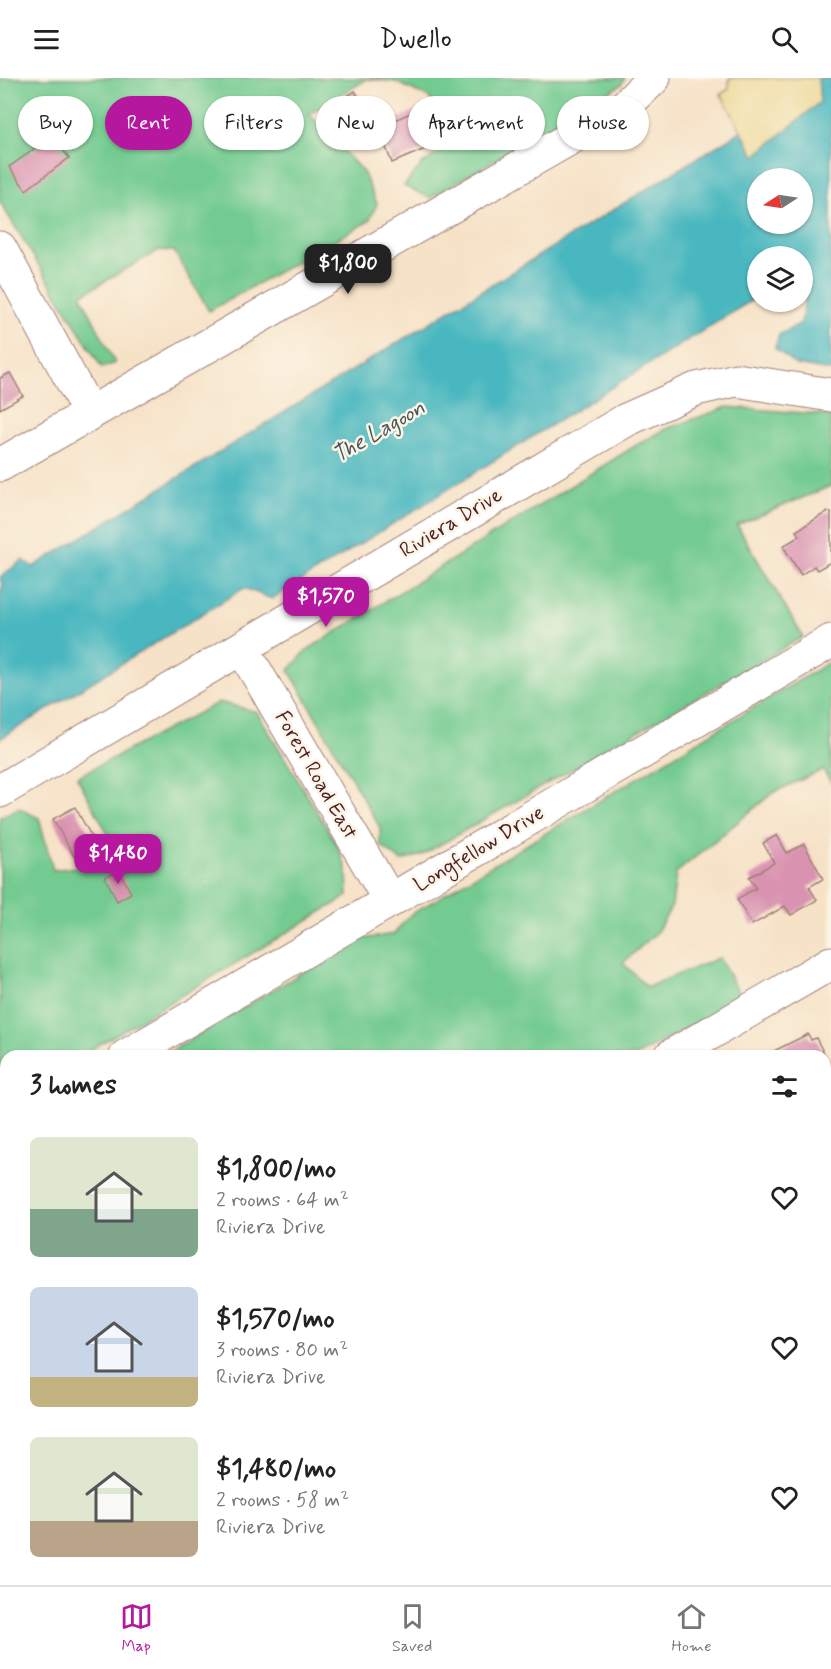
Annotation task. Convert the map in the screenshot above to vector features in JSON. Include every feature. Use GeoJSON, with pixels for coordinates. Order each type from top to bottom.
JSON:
{"type":"FeatureCollection","features":[{"type":"Feature","properties":{"kind":"street"},"geometry":{"type":"LineString","coordinates":[[0,465],[623,108],[654,78]]}},
{"type":"Feature","properties":{"kind":"street"},"geometry":{"type":"LineString","coordinates":[[0,248],[89,412]]}},
{"type":"Feature","properties":{"kind":"street","name":"Riviera Drive"},"geometry":{"type":"LineString","coordinates":[[0,791],[626,420],[657,405],[696,389],[736,381],[831,395]]}},
{"type":"Feature","properties":{"kind":"street","name":"Longfellow Drive"},"geometry":{"type":"LineString","coordinates":[[136,1050],[831,641]]}},
{"type":"Feature","properties":{"kind":"street","name":"Forest Road East"},"geometry":{"type":"LineString","coordinates":[[242,648],[390,901]]}},
{"type":"Feature","properties":{"kind":"street"},"geometry":{"type":"LineString","coordinates":[[681,1050],[831,963]]}},
{"type":"Feature","properties":{"kind":"green space"},"geometry":{"type":"Polygon","coordinates":[[[0,78],[625,78],[621,85],[602,96],[557,96],[557,123],[545,130],[545,96],[426,96],[396,82],[367,79],[339,96],[316,96],[316,110],[309,114],[316,122],[316,150],[343,150],[363,172],[377,204],[369,221],[209,311],[174,251],[159,250],[81,295],[115,363],[102,368],[0,202],[0,78]]]}},
{"type":"Feature","properties":{"kind":"green space"},"geometry":{"type":"Polygon","coordinates":[[[441,150],[511,150],[430,198],[404,186],[421,165],[441,150]]]}},
{"type":"Feature","properties":{"kind":"green space"},"geometry":{"type":"Polygon","coordinates":[[[727,407],[831,415],[831,486],[737,525],[803,637],[422,855],[401,861],[380,845],[380,828],[289,670],[307,650],[635,446],[666,429],[727,407]]]}},
{"type":"Feature","properties":{"kind":"green space"},"geometry":{"type":"Polygon","coordinates":[[[831,661],[831,782],[823,770],[774,792],[676,873],[672,906],[656,933],[623,963],[647,987],[719,958],[742,998],[647,1050],[173,1050],[356,940],[394,934],[410,915],[831,661]]]}},
{"type":"Feature","properties":{"kind":"green space"},"geometry":{"type":"Polygon","coordinates":[[[219,702],[257,712],[337,845],[347,870],[348,896],[90,1050],[0,1050],[0,817],[18,808],[39,818],[53,870],[99,864],[110,838],[77,777],[219,702]]]}},
{"type":"Feature","properties":{"kind":"sand"},"geometry":{"type":"Polygon","coordinates":[[[729,78],[818,78],[820,102],[755,156],[721,94],[729,89],[729,78]]]}},
{"type":"Feature","properties":{"kind":"water","name":"The Lagoon"},"geometry":{"type":"Polygon","coordinates":[[[818,78],[831,78],[831,371],[796,365],[775,348],[779,335],[801,323],[803,312],[813,312],[813,246],[747,246],[747,303],[272,599],[244,588],[0,739],[0,590],[3,588],[0,577],[23,560],[33,567],[741,131],[755,156],[820,102],[818,78]]]}},
{"type":"Feature","properties":{"kind":"building"},"geometry":{"type":"Polygon","coordinates":[[[355,91],[358,96],[347,96],[355,91]]]}},
{"type":"Feature","properties":{"kind":"building"},"geometry":{"type":"Polygon","coordinates":[[[408,114],[408,150],[423,150],[392,163],[387,150],[396,150],[396,120],[408,114]]]}},
{"type":"Feature","properties":{"kind":"building"},"geometry":{"type":"Polygon","coordinates":[[[33,150],[63,150],[69,158],[26,190],[9,167],[33,150]]]}},
{"type":"Feature","properties":{"kind":"building"},"geometry":{"type":"Polygon","coordinates":[[[10,373],[23,396],[0,409],[0,378],[10,373]]]}},
{"type":"Feature","properties":{"kind":"building"},"geometry":{"type":"Polygon","coordinates":[[[827,512],[831,512],[831,562],[817,570],[814,566],[801,575],[783,546],[800,536],[796,531],[827,512]]]}},
{"type":"Feature","properties":{"kind":"building"},"geometry":{"type":"Polygon","coordinates":[[[75,807],[100,852],[93,857],[89,850],[75,858],[53,819],[75,807]]]}},
{"type":"Feature","properties":{"kind":"building"},"geometry":{"type":"Polygon","coordinates":[[[777,835],[787,853],[804,844],[823,879],[809,887],[817,900],[791,915],[785,906],[752,925],[737,899],[756,888],[749,877],[774,863],[763,843],[777,835]]]}},
{"type":"Feature","properties":{"kind":"building"},"geometry":{"type":"Polygon","coordinates":[[[119,870],[131,893],[117,901],[105,877],[119,870]]]}},
{"type":"Feature","properties":{"kind":"building"},"geometry":{"type":"Polygon","coordinates":[[[808,1034],[811,1040],[816,1038],[822,1050],[776,1050],[808,1034]]]}}]}
